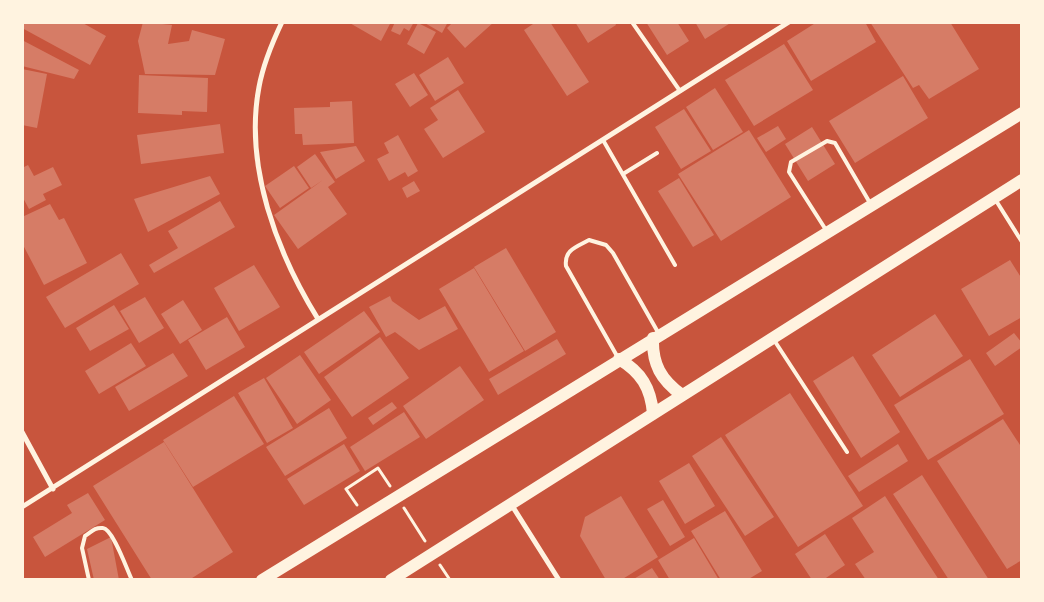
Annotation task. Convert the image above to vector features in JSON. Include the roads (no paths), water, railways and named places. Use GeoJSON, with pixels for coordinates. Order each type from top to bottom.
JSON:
{"type":"FeatureCollection","features":[{"type":"Feature","properties":{"kind":"main road"},"geometry":{"type":"LineString","coordinates":[[262,580],[656,336],[1022,113]]}},
{"type":"Feature","properties":{"kind":"main road"},"geometry":{"type":"LineString","coordinates":[[391,580],[994,197],[1020,184]]}},
{"type":"Feature","properties":{"kind":"main road"},"geometry":{"type":"LineString","coordinates":[[656,336],[652,352],[662,377],[682,395]]}},
{"type":"Feature","properties":{"kind":"main road"},"geometry":{"type":"LineString","coordinates":[[619,359],[640,376],[650,394],[653,414]]}},
{"type":"Feature","properties":{"kind":"main road"},"geometry":{"type":"LineString","coordinates":[[270,580],[281,567]]}},
{"type":"Feature","properties":{"kind":"street"},"geometry":{"type":"LineString","coordinates":[[282,22],[270,48],[259,87],[256,128],[260,170],[266,204],[279,243],[303,294],[318,318]]}},
{"type":"Feature","properties":{"kind":"street"},"geometry":{"type":"LineString","coordinates":[[22,507],[53,489],[318,318],[789,22]]}},
{"type":"Feature","properties":{"kind":"street"},"geometry":{"type":"LineString","coordinates":[[22,432],[53,489]]}},
{"type":"Feature","properties":{"kind":"street"},"geometry":{"type":"LineString","coordinates":[[511,504],[559,580]]}},
{"type":"Feature","properties":{"kind":"lane"},"geometry":{"type":"LineString","coordinates":[[632,22],[680,91]]}},
{"type":"Feature","properties":{"kind":"lane"},"geometry":{"type":"LineString","coordinates":[[603,140],[675,265]]}},
{"type":"Feature","properties":{"kind":"lane"},"geometry":{"type":"LineString","coordinates":[[828,231],[789,172],[791,162],[827,142],[834,143],[871,205]]}},
{"type":"Feature","properties":{"kind":"lane"},"geometry":{"type":"LineString","coordinates":[[623,174],[657,153]]}},
{"type":"Feature","properties":{"kind":"lane"},"geometry":{"type":"LineString","coordinates":[[994,197],[1021,242]]}},
{"type":"Feature","properties":{"kind":"lane"},"geometry":{"type":"LineString","coordinates":[[619,359],[570,276],[565,259],[570,250],[589,240],[606,245],[613,253],[656,336]]}},
{"type":"Feature","properties":{"kind":"lane"},"geometry":{"type":"LineString","coordinates":[[772,338],[847,452]]}},
{"type":"Feature","properties":{"kind":"lane"},"geometry":{"type":"LineString","coordinates":[[89,580],[82,548],[85,536],[95,529],[102,528],[106,529],[114,540],[132,580]]}}]}
